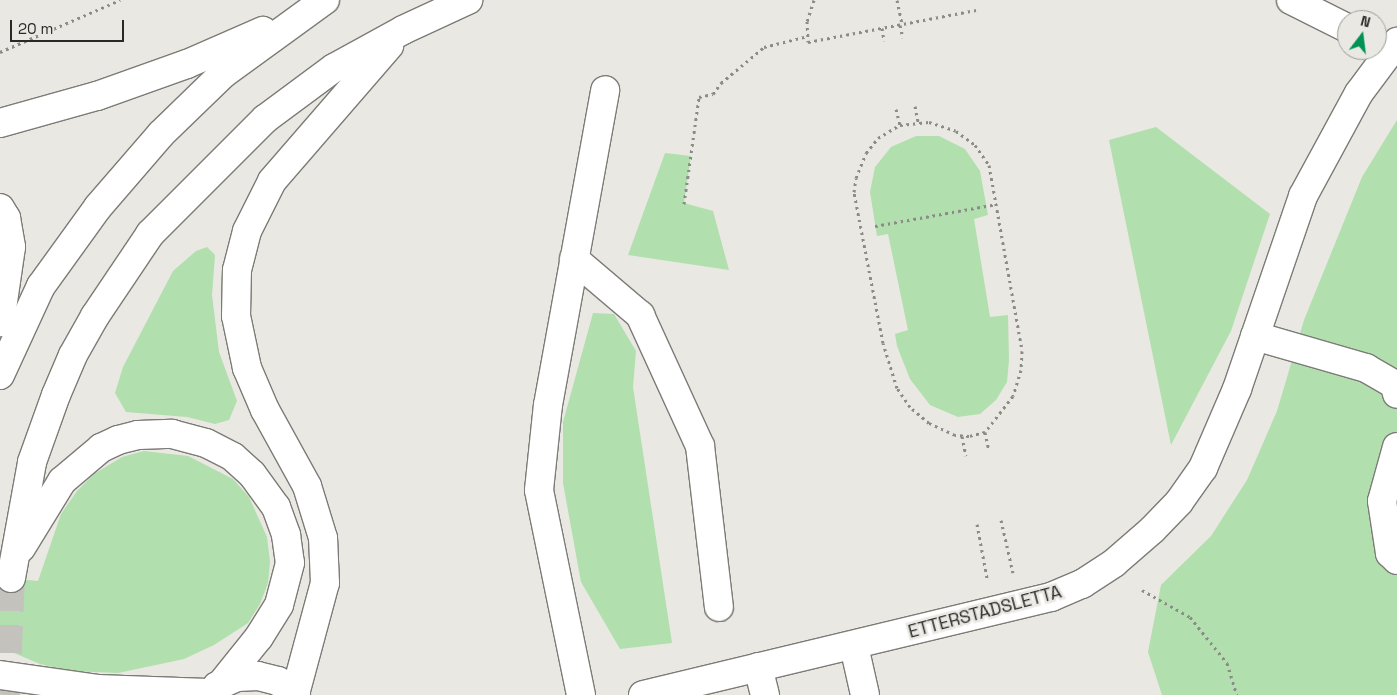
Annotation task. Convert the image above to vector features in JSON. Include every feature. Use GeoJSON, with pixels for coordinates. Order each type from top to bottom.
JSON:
{"type":"FeatureCollection","features":[{"type":"Feature","properties":{"kind":"main road"},"geometry":{"type":"LineString","coordinates":[[212,690],[259,637],[279,605],[290,563],[282,520],[267,492],[243,465],[221,450],[194,439],[156,434],[138,434],[102,448],[62,481],[13,567],[32,462],[59,387],[73,354],[95,316],[150,234],[265,119],[334,68],[403,30],[468,0]]}},
{"type":"Feature","properties":{"kind":"main road"},"geometry":{"type":"LineString","coordinates":[[1291,0],[1337,23]]}},
{"type":"Feature","properties":{"kind":"main road"},"geometry":{"type":"LineString","coordinates":[[0,123],[97,96],[187,64],[315,6]]}},
{"type":"Feature","properties":{"kind":"main road"},"geometry":{"type":"LineString","coordinates":[[0,375],[42,286],[98,207],[161,134],[223,74],[315,6]]}},
{"type":"Feature","properties":{"kind":"main road"},"geometry":{"type":"LineString","coordinates":[[0,675],[97,689],[212,690],[237,677],[258,676],[278,681],[295,694],[325,583],[323,538],[307,486],[265,410],[247,368],[236,316],[237,270],[250,224],[278,173],[403,30]]}},
{"type":"Feature","properties":{"kind":"main road","name":"ETTERSTADSLETTA"},"geometry":{"type":"LineString","coordinates":[[643,695],[854,646],[1050,597],[1082,584],[1114,562],[1179,502],[1203,468],[1237,389],[1302,196],[1330,142],[1390,46]]}},
{"type":"Feature","properties":{"kind":"main road"},"geometry":{"type":"LineString","coordinates":[[581,695],[540,490],[548,405],[605,90]]}},
{"type":"Feature","properties":{"kind":"main road"},"geometry":{"type":"LineString","coordinates":[[0,208],[6,218],[11,247],[0,322]]}},
{"type":"Feature","properties":{"kind":"main road"},"geometry":{"type":"LineString","coordinates":[[574,258],[640,315],[700,446],[719,607]]}},
{"type":"Feature","properties":{"kind":"main road"},"geometry":{"type":"LineString","coordinates":[[1255,336],[1366,368],[1395,385],[1397,394]]}},
{"type":"Feature","properties":{"kind":"main road"},"geometry":{"type":"LineString","coordinates":[[1397,447],[1382,501],[1390,553],[1397,560]]}},
{"type":"Feature","properties":{"kind":"main road"},"geometry":{"type":"LineString","coordinates":[[854,646],[866,695]]}},
{"type":"Feature","properties":{"kind":"main road"},"geometry":{"type":"LineString","coordinates":[[758,667],[765,695]]}},
{"type":"Feature","properties":{"kind":"main road"},"geometry":{"type":"LineString","coordinates":[[0,683],[15,695]]}},
{"type":"Feature","properties":{"kind":"path"},"geometry":{"type":"LineString","coordinates":[[0,52],[120,0]]}},
{"type":"Feature","properties":{"kind":"path"},"geometry":{"type":"LineString","coordinates":[[814,0],[807,21],[808,42],[976,10]]}},
{"type":"Feature","properties":{"kind":"path"},"geometry":{"type":"LineString","coordinates":[[897,0],[903,38]]}},
{"type":"Feature","properties":{"kind":"path"},"geometry":{"type":"LineString","coordinates":[[882,28],[884,41]]}},
{"type":"Feature","properties":{"kind":"path"},"geometry":{"type":"LineString","coordinates":[[684,204],[699,97],[713,94],[721,83],[764,47],[808,36]]}},
{"type":"Feature","properties":{"kind":"path"},"geometry":{"type":"LineString","coordinates":[[915,106],[918,122]]}},
{"type":"Feature","properties":{"kind":"path"},"geometry":{"type":"LineString","coordinates":[[896,109],[900,124]]}},
{"type":"Feature","properties":{"kind":"path"},"geometry":{"type":"LineString","coordinates":[[918,122],[956,131],[975,145],[989,165],[1022,351],[1021,370],[1013,396],[984,432],[962,436],[929,423],[910,407],[897,388],[883,343],[854,192],[856,178],[866,153],[878,138],[900,124],[918,122]]}},
{"type":"Feature","properties":{"kind":"path"},"geometry":{"type":"LineString","coordinates":[[875,226],[996,204]]}},
{"type":"Feature","properties":{"kind":"path"},"geometry":{"type":"LineString","coordinates":[[984,432],[989,451]]}},
{"type":"Feature","properties":{"kind":"path"},"geometry":{"type":"LineString","coordinates":[[962,436],[966,456]]}},
{"type":"Feature","properties":{"kind":"path"},"geometry":{"type":"LineString","coordinates":[[1001,520],[1013,574]]}},
{"type":"Feature","properties":{"kind":"path"},"geometry":{"type":"LineString","coordinates":[[977,524],[988,581]]}},
{"type":"Feature","properties":{"kind":"path"},"geometry":{"type":"LineString","coordinates":[[1142,590],[1190,617],[1227,662],[1237,695]]}},
{"type":"Feature","properties":{"kind":"green space"},"geometry":{"type":"Polygon","coordinates":[[[1397,120],[1397,695],[1162,695],[1148,652],[1161,585],[1211,536],[1247,480],[1277,411],[1304,320],[1362,177],[1397,120]]]}},
{"type":"Feature","properties":{"kind":"green space"},"geometry":{"type":"Polygon","coordinates":[[[1156,127],[1270,214],[1231,331],[1171,445],[1109,140],[1156,127]]]}},
{"type":"Feature","properties":{"kind":"green space"},"geometry":{"type":"Polygon","coordinates":[[[916,136],[939,136],[965,149],[980,171],[988,215],[974,219],[990,317],[1008,315],[1009,360],[1007,382],[996,400],[980,414],[958,417],[930,405],[910,379],[897,346],[895,334],[908,330],[888,234],[877,236],[870,192],[875,167],[891,147],[916,136]]]}},
{"type":"Feature","properties":{"kind":"green space"},"geometry":{"type":"Polygon","coordinates":[[[665,153],[691,156],[684,203],[713,211],[729,270],[628,255],[665,153]]]}},
{"type":"Feature","properties":{"kind":"green space"},"geometry":{"type":"Polygon","coordinates":[[[207,247],[215,255],[212,295],[219,352],[237,401],[229,420],[215,424],[187,417],[126,412],[115,393],[123,367],[173,271],[196,251],[207,247]]]}},
{"type":"Feature","properties":{"kind":"green space"},"geometry":{"type":"Polygon","coordinates":[[[593,313],[614,314],[636,351],[633,387],[672,643],[620,649],[581,582],[563,483],[563,422],[593,313]]]}},
{"type":"Feature","properties":{"kind":"green space"},"geometry":{"type":"Polygon","coordinates":[[[144,451],[188,456],[233,479],[249,497],[267,537],[270,562],[268,583],[260,604],[248,623],[214,645],[184,659],[118,673],[69,671],[40,664],[0,647],[0,577],[38,581],[61,514],[77,491],[94,474],[122,457],[144,451]]]}},
{"type":"Feature","properties":{"kind":"tunnel"},"geometry":{"type":"LineString","coordinates":[[6,695],[11,578]]}}]}
